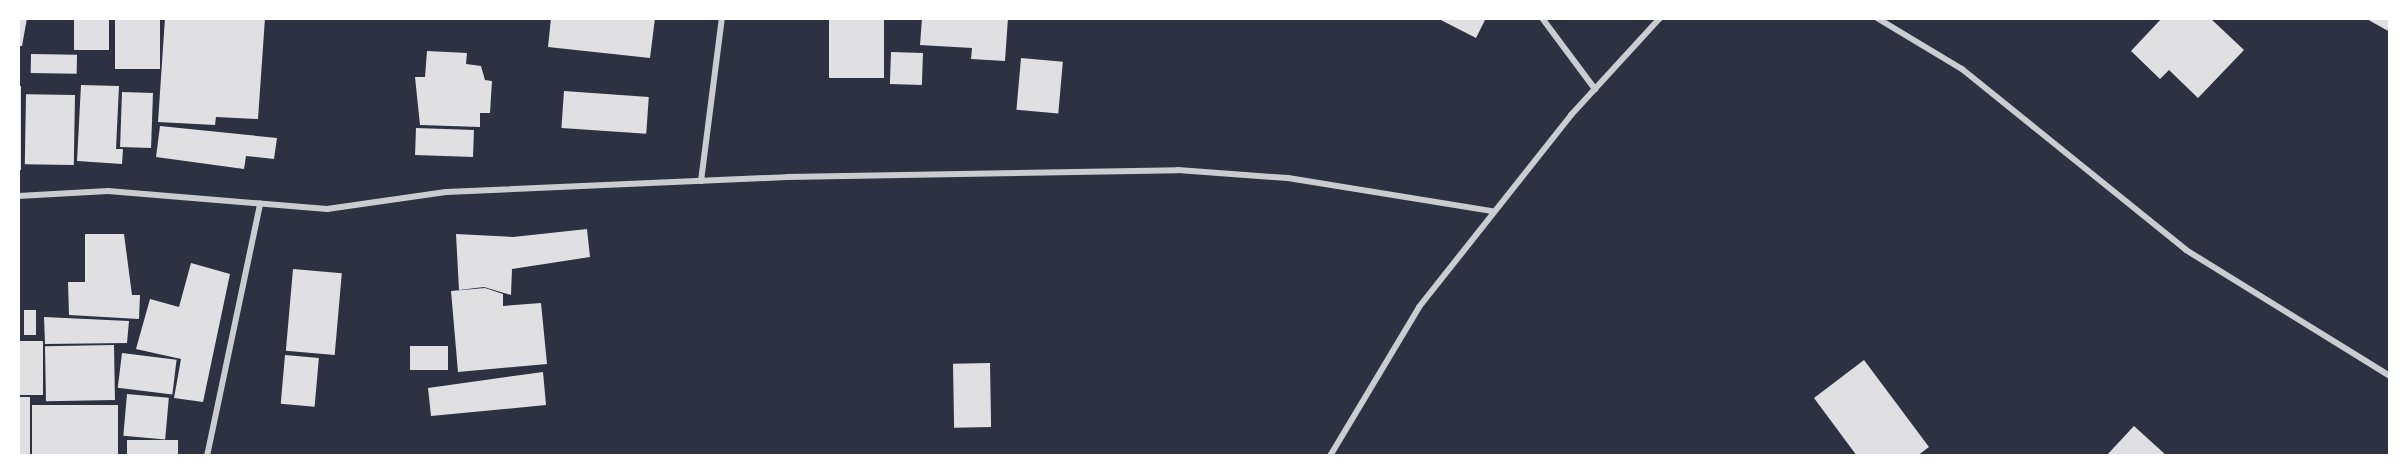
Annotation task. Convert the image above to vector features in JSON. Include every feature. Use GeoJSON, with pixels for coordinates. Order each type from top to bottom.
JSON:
{"type":"FeatureCollection","features":[{"type":"Feature","properties":{"kind":"street"},"geometry":{"type":"LineString","coordinates":[[701,181],[722,18]]}},
{"type":"Feature","properties":{"kind":"street"},"geometry":{"type":"LineString","coordinates":[[1542,18],[1595,89]]}},
{"type":"Feature","properties":{"kind":"street"},"geometry":{"type":"LineString","coordinates":[[1330,456],[1419,307],[1492,211],[1595,89],[1660,18]]}},
{"type":"Feature","properties":{"kind":"street"},"geometry":{"type":"LineString","coordinates":[[1877,18],[1962,69],[2186,250],[2390,376]]}},
{"type":"Feature","properties":{"kind":"street"},"geometry":{"type":"LineString","coordinates":[[18,196],[108,190],[327,209],[446,192],[701,181],[1178,170],[1287,178],[1492,211]]}},
{"type":"Feature","properties":{"kind":"street"},"geometry":{"type":"LineString","coordinates":[[207,456],[260,204]]}},
{"type":"Feature","properties":{"kind":"building"},"geometry":{"type":"Polygon","coordinates":[[[18,18],[27,18],[22,46],[18,46],[18,18]]]}},
{"type":"Feature","properties":{"kind":"building"},"geometry":{"type":"Polygon","coordinates":[[[74,18],[109,18],[109,50],[74,50],[74,18]]]}},
{"type":"Feature","properties":{"kind":"building"},"geometry":{"type":"Polygon","coordinates":[[[115,18],[160,18],[160,69],[115,69],[115,18]]]}},
{"type":"Feature","properties":{"kind":"building"},"geometry":{"type":"Polygon","coordinates":[[[165,18],[265,18],[258,119],[216,117],[215,125],[158,122],[165,18]]]}},
{"type":"Feature","properties":{"kind":"building"},"geometry":{"type":"Polygon","coordinates":[[[551,18],[655,18],[650,58],[548,47],[551,18]]]}},
{"type":"Feature","properties":{"kind":"building"},"geometry":{"type":"Polygon","coordinates":[[[829,18],[884,18],[884,78],[829,78],[829,18]]]}},
{"type":"Feature","properties":{"kind":"building"},"geometry":{"type":"Polygon","coordinates":[[[922,18],[1008,18],[1005,61],[971,59],[972,48],[920,45],[922,18]]]}},
{"type":"Feature","properties":{"kind":"building"},"geometry":{"type":"Polygon","coordinates":[[[1437,18],[1486,18],[1476,38],[1437,18]]]}},
{"type":"Feature","properties":{"kind":"building"},"geometry":{"type":"Polygon","coordinates":[[[2162,18],[2210,18],[2244,50],[2198,98],[2169,70],[2160,79],[2131,51],[2162,18]]]}},
{"type":"Feature","properties":{"kind":"building"},"geometry":{"type":"Polygon","coordinates":[[[2365,18],[2390,18],[2390,32],[2365,18]]]}},
{"type":"Feature","properties":{"kind":"building"},"geometry":{"type":"Polygon","coordinates":[[[427,51],[467,53],[466,64],[481,66],[485,80],[492,81],[490,113],[480,113],[480,127],[420,125],[415,77],[425,77],[427,51]]]}},
{"type":"Feature","properties":{"kind":"building"},"geometry":{"type":"Polygon","coordinates":[[[891,52],[923,53],[922,85],[890,84],[891,52]]]}},
{"type":"Feature","properties":{"kind":"building"},"geometry":{"type":"Polygon","coordinates":[[[31,54],[77,55],[77,74],[31,73],[31,54]]]}},
{"type":"Feature","properties":{"kind":"building"},"geometry":{"type":"Polygon","coordinates":[[[1021,58],[1063,62],[1058,113],[1016,110],[1021,58]]]}},
{"type":"Feature","properties":{"kind":"building"},"geometry":{"type":"Polygon","coordinates":[[[81,85],[119,86],[116,149],[123,149],[122,164],[77,161],[81,85]]]}},
{"type":"Feature","properties":{"kind":"building"},"geometry":{"type":"Polygon","coordinates":[[[18,86],[21,86],[21,170],[18,170],[18,86]]]}},
{"type":"Feature","properties":{"kind":"building"},"geometry":{"type":"Polygon","coordinates":[[[564,91],[649,97],[646,134],[561,128],[564,91]]]}},
{"type":"Feature","properties":{"kind":"building"},"geometry":{"type":"Polygon","coordinates":[[[122,92],[153,93],[151,148],[120,147],[122,92]]]}},
{"type":"Feature","properties":{"kind":"building"},"geometry":{"type":"Polygon","coordinates":[[[26,94],[75,95],[74,165],[25,164],[26,94]]]}},
{"type":"Feature","properties":{"kind":"building"},"geometry":{"type":"Polygon","coordinates":[[[160,126],[277,138],[274,159],[246,156],[244,169],[156,157],[160,126]]]}},
{"type":"Feature","properties":{"kind":"building"},"geometry":{"type":"Polygon","coordinates":[[[416,128],[474,130],[473,157],[415,155],[416,128]]]}},
{"type":"Feature","properties":{"kind":"building"},"geometry":{"type":"Polygon","coordinates":[[[587,229],[590,257],[512,269],[511,295],[484,287],[459,290],[456,234],[513,237],[587,229]]]}},
{"type":"Feature","properties":{"kind":"building"},"geometry":{"type":"Polygon","coordinates":[[[85,234],[124,234],[132,295],[140,295],[139,319],[69,315],[68,282],[85,282],[85,234]]]}},
{"type":"Feature","properties":{"kind":"building"},"geometry":{"type":"Polygon","coordinates":[[[191,263],[230,274],[203,402],[174,398],[181,359],[136,349],[150,299],[179,307],[191,263]]]}},
{"type":"Feature","properties":{"kind":"building"},"geometry":{"type":"Polygon","coordinates":[[[293,269],[342,273],[335,355],[286,351],[293,269]]]}},
{"type":"Feature","properties":{"kind":"building"},"geometry":{"type":"Polygon","coordinates":[[[485,288],[503,294],[503,306],[541,303],[547,364],[458,372],[451,291],[485,288]]]}},
{"type":"Feature","properties":{"kind":"building"},"geometry":{"type":"Polygon","coordinates":[[[24,310],[36,310],[36,335],[24,335],[24,310]]]}},
{"type":"Feature","properties":{"kind":"building"},"geometry":{"type":"Polygon","coordinates":[[[44,317],[129,321],[127,343],[45,344],[44,317]]]}},
{"type":"Feature","properties":{"kind":"building"},"geometry":{"type":"Polygon","coordinates":[[[18,341],[43,341],[43,395],[18,395],[18,341]]]}},
{"type":"Feature","properties":{"kind":"building"},"geometry":{"type":"Polygon","coordinates":[[[114,345],[115,400],[46,401],[45,346],[114,345]]]}},
{"type":"Feature","properties":{"kind":"building"},"geometry":{"type":"Polygon","coordinates":[[[410,346],[448,346],[448,370],[410,370],[410,346]]]}},
{"type":"Feature","properties":{"kind":"building"},"geometry":{"type":"Polygon","coordinates":[[[122,353],[177,360],[172,394],[118,388],[122,353]]]}},
{"type":"Feature","properties":{"kind":"building"},"geometry":{"type":"Polygon","coordinates":[[[285,355],[319,358],[315,407],[281,404],[285,355]]]}},
{"type":"Feature","properties":{"kind":"building"},"geometry":{"type":"Polygon","coordinates":[[[1864,360],[1929,447],[1917,456],[1857,456],[1814,398],[1864,360]]]}},
{"type":"Feature","properties":{"kind":"building"},"geometry":{"type":"Polygon","coordinates":[[[990,363],[991,427],[954,428],[953,364],[990,363]]]}},
{"type":"Feature","properties":{"kind":"building"},"geometry":{"type":"Polygon","coordinates":[[[543,372],[546,405],[431,416],[428,388],[543,372]]]}},
{"type":"Feature","properties":{"kind":"building"},"geometry":{"type":"Polygon","coordinates":[[[127,394],[169,398],[165,440],[123,436],[127,394]]]}},
{"type":"Feature","properties":{"kind":"building"},"geometry":{"type":"Polygon","coordinates":[[[18,397],[30,397],[30,456],[18,456],[18,397]]]}},
{"type":"Feature","properties":{"kind":"building"},"geometry":{"type":"Polygon","coordinates":[[[32,405],[118,405],[118,456],[32,456],[32,405]]]}},
{"type":"Feature","properties":{"kind":"building"},"geometry":{"type":"Polygon","coordinates":[[[2134,426],[2167,456],[2106,456],[2134,426]]]}},
{"type":"Feature","properties":{"kind":"building"},"geometry":{"type":"Polygon","coordinates":[[[127,440],[178,440],[178,456],[127,456],[127,440]]]}}]}
